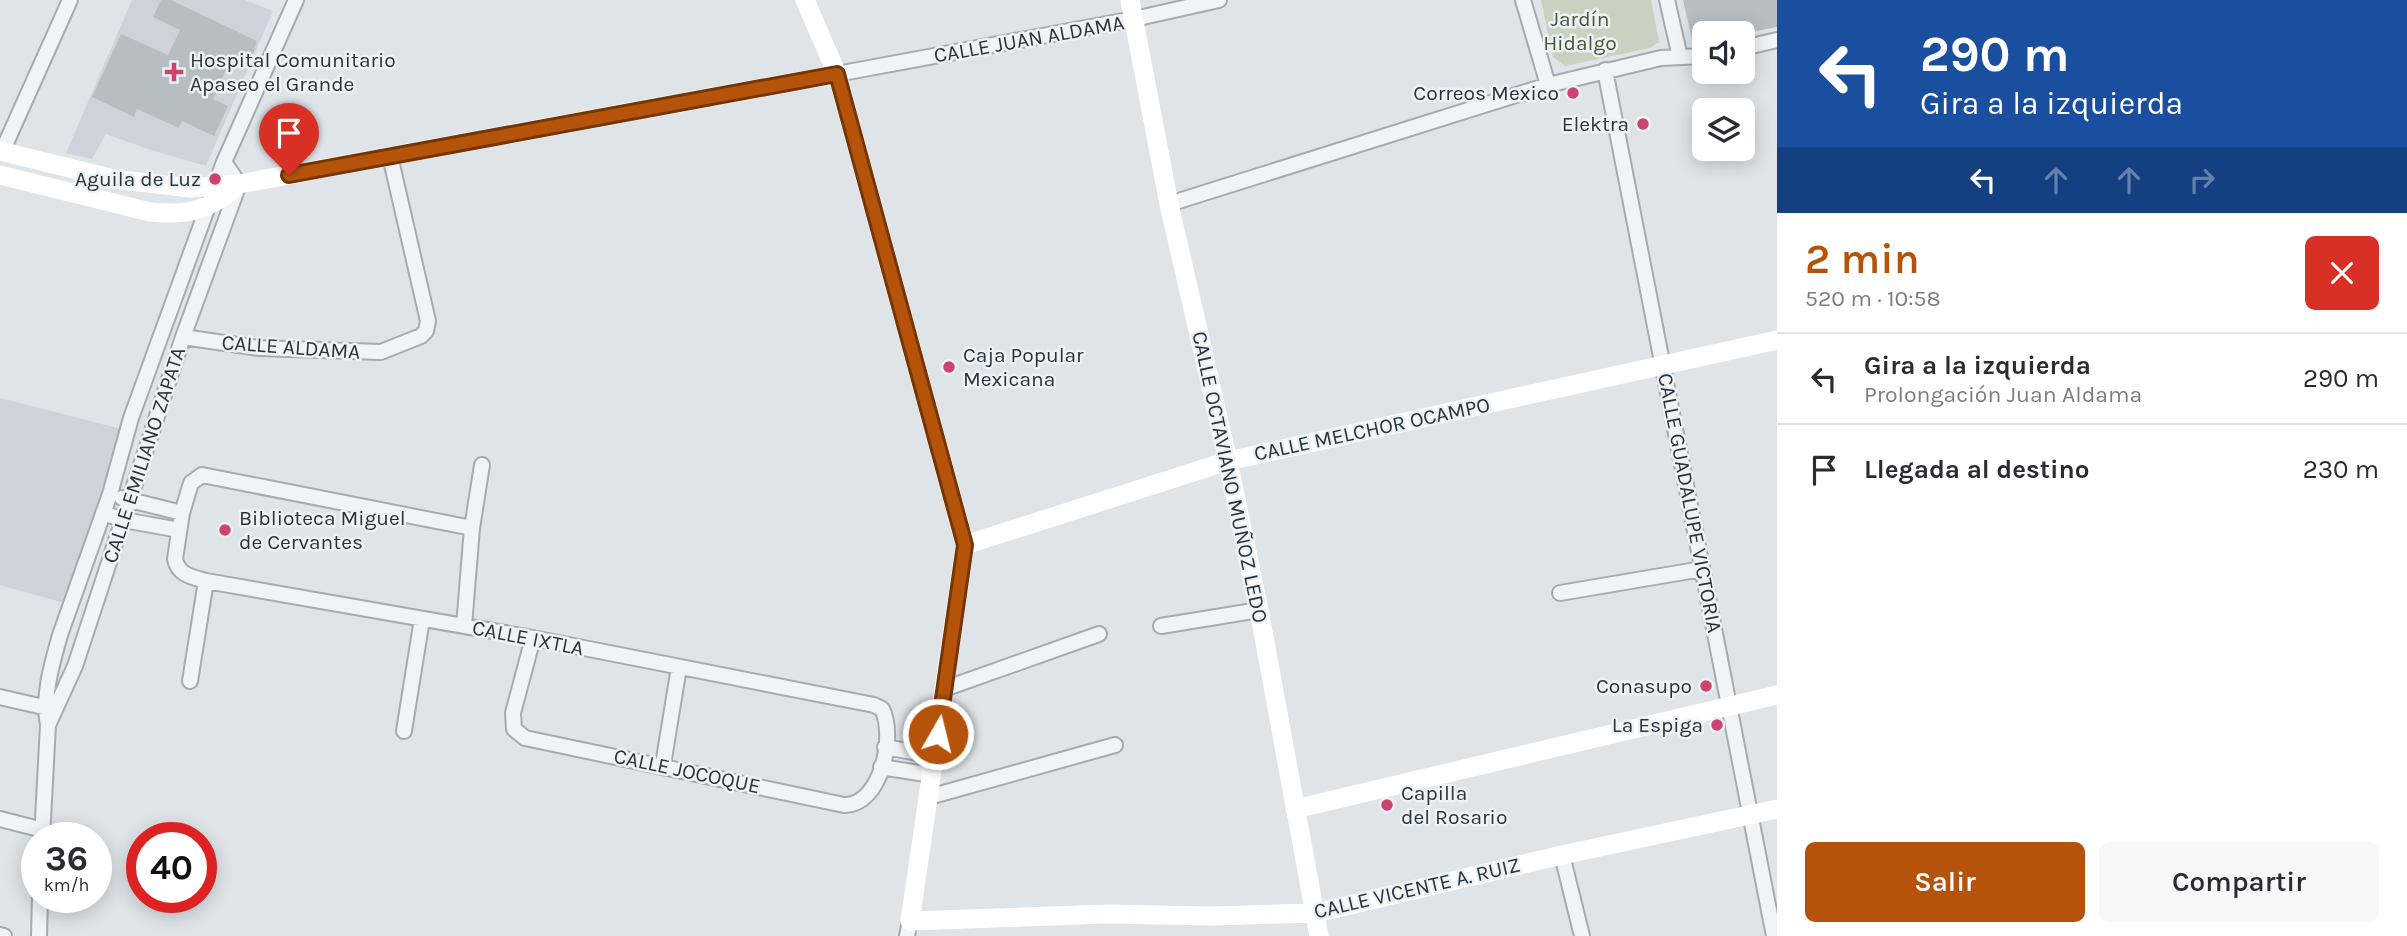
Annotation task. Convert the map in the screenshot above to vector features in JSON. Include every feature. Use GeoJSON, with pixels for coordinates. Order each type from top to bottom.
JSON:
{"type":"FeatureCollection","features":[{"type":"Feature","properties":{"kind":"street"},"geometry":{"type":"LineString","coordinates":[[70,0],[1,151],[114,179],[190,188],[239,184],[837,74]]}},
{"type":"Feature","properties":{"kind":"street","name":"CALLE EMILIANO ZAPATA"},"geometry":{"type":"LineString","coordinates":[[44,822],[48,725],[54,659],[60,635],[110,495],[131,418],[223,162],[296,0]]}},
{"type":"Feature","properties":{"kind":"street"},"geometry":{"type":"LineString","coordinates":[[805,0],[837,74],[965,545],[908,929]]}},
{"type":"Feature","properties":{"kind":"street","name":"CALLE JUAN ALDAMA"},"geometry":{"type":"LineString","coordinates":[[837,74],[1132,10],[1219,0]]}},
{"type":"Feature","properties":{"kind":"street"},"geometry":{"type":"LineString","coordinates":[[1524,0],[1548,85]]}},
{"type":"Feature","properties":{"kind":"street"},"geometry":{"type":"LineString","coordinates":[[1667,0],[1679,57]]}},
{"type":"Feature","properties":{"kind":"street","name":"CALLE OCTAVIANO MUÑOZ LEDO"},"geometry":{"type":"LineString","coordinates":[[1132,10],[1169,204],[1259,610],[1319,936]]}},
{"type":"Feature","properties":{"kind":"street"},"geometry":{"type":"LineString","coordinates":[[1755,45],[1777,40]]}},
{"type":"Feature","properties":{"kind":"street"},"geometry":{"type":"LineString","coordinates":[[1169,204],[1548,85],[1661,58],[1692,56]]}},
{"type":"Feature","properties":{"kind":"street","name":"CALLE GUADALUPE VICTORIA"},"geometry":{"type":"LineString","coordinates":[[1605,70],[1774,936]]}},
{"type":"Feature","properties":{"kind":"street","name":"CALLE ALDAMA"},"geometry":{"type":"LineString","coordinates":[[183,337],[259,348],[382,352],[421,336],[426,331],[428,321],[390,156]]}},
{"type":"Feature","properties":{"kind":"street"},"geometry":{"type":"LineString","coordinates":[[223,162],[239,184]]}},
{"type":"Feature","properties":{"kind":"street"},"geometry":{"type":"LineString","coordinates":[[0,175],[150,212],[168,214],[207,208],[239,184]]}},
{"type":"Feature","properties":{"kind":"street","name":"CALLE EMILIANO ZAPATA"},"geometry":{"type":"LineString","coordinates":[[51,709],[75,666],[183,337],[239,184]]}},
{"type":"Feature","properties":{"kind":"street","name":"CALLE MELCHOR OCAMPO"},"geometry":{"type":"LineString","coordinates":[[965,545],[1228,461],[1777,340]]}},
{"type":"Feature","properties":{"kind":"street"},"geometry":{"type":"LineString","coordinates":[[464,626],[472,528],[482,465]]}},
{"type":"Feature","properties":{"kind":"street"},"geometry":{"type":"LineString","coordinates":[[103,513],[124,520],[179,530],[191,483],[202,475],[210,475],[472,528]]}},
{"type":"Feature","properties":{"kind":"street"},"geometry":{"type":"LineString","coordinates":[[110,495],[182,513]]}},
{"type":"Feature","properties":{"kind":"street","name":"CALLE IXTLA"},"geometry":{"type":"LineString","coordinates":[[179,530],[176,565],[188,576],[533,638],[855,700],[882,709],[885,747]]}},
{"type":"Feature","properties":{"kind":"street"},"geometry":{"type":"LineString","coordinates":[[1560,593],[1702,569]]}},
{"type":"Feature","properties":{"kind":"street"},"geometry":{"type":"LineString","coordinates":[[190,681],[206,580]]}},
{"type":"Feature","properties":{"kind":"street"},"geometry":{"type":"LineString","coordinates":[[1161,626],[1259,610]]}},
{"type":"Feature","properties":{"kind":"street"},"geometry":{"type":"LineString","coordinates":[[404,731],[422,619]]}},
{"type":"Feature","properties":{"kind":"street"},"geometry":{"type":"LineString","coordinates":[[944,689],[1099,634]]}},
{"type":"Feature","properties":{"kind":"street","name":"CALLE JOCOQUE"},"geometry":{"type":"LineString","coordinates":[[533,638],[513,713],[514,729],[525,737],[844,805],[862,801],[875,786],[881,767]]}},
{"type":"Feature","properties":{"kind":"street"},"geometry":{"type":"LineString","coordinates":[[663,765],[679,667]]}},
{"type":"Feature","properties":{"kind":"street"},"geometry":{"type":"LineString","coordinates":[[1295,809],[1777,695]]}},
{"type":"Feature","properties":{"kind":"street"},"geometry":{"type":"LineString","coordinates":[[0,697],[51,709]]}},
{"type":"Feature","properties":{"kind":"street"},"geometry":{"type":"LineString","coordinates":[[929,797],[1115,745]]}},
{"type":"Feature","properties":{"kind":"street"},"geometry":{"type":"LineString","coordinates":[[885,747],[934,766],[881,767],[885,747]]}},
{"type":"Feature","properties":{"kind":"street","name":"CALLE VICENTE A. RUIZ"},"geometry":{"type":"LineString","coordinates":[[908,929],[1107,914],[1213,916],[1316,913],[1562,855],[1777,809]]}},
{"type":"Feature","properties":{"kind":"street"},"geometry":{"type":"LineString","coordinates":[[0,819],[21,826]]}},
{"type":"Feature","properties":{"kind":"street"},"geometry":{"type":"LineString","coordinates":[[1562,855],[1582,936]]}},
{"type":"Feature","properties":{"kind":"street"},"geometry":{"type":"LineString","coordinates":[[39,936],[40,913]]}},
{"type":"Feature","properties":{"kind":"shaded area","name":"Hospital Comunitario Apaseo el Grande"},"geometry":{"type":"Polygon","coordinates":[[[132,0],[245,0],[273,11],[206,166],[106,134],[92,159],[66,153],[132,0]]]}},
{"type":"Feature","properties":{"kind":"shaded area"},"geometry":{"type":"Polygon","coordinates":[[[0,398],[125,430],[68,604],[0,585],[0,398]]]}},
{"type":"Feature","properties":{"kind":"green space","name":"Jardín Hidalgo"},"geometry":{"type":"Polygon","coordinates":[[[1541,0],[1651,0],[1659,42],[1650,48],[1565,66],[1553,57],[1541,0]]]}},
{"type":"Feature","properties":{"kind":"building"},"geometry":{"type":"Polygon","coordinates":[[[161,0],[171,0],[257,41],[251,60],[233,54],[213,99],[228,106],[214,136],[182,121],[179,128],[137,109],[134,117],[92,97],[121,34],[168,55],[180,30],[153,17],[161,0]]]}},
{"type":"Feature","properties":{"kind":"building"},"geometry":{"type":"Polygon","coordinates":[[[1683,0],[1777,0],[1777,27],[1755,31],[1755,21],[1692,21],[1692,40],[1683,0]]]}},
{"type":"Feature","properties":{"kind":"place","name":"Hospital Comunitario Apaseo el Grande"},"geometry":{"type":"Point","coordinates":[174,72]}},
{"type":"Feature","properties":{"kind":"place","name":"Correos Mexico"},"geometry":{"type":"Point","coordinates":[1573,93]}},
{"type":"Feature","properties":{"kind":"place","name":"Elektra"},"geometry":{"type":"Point","coordinates":[1643,124]}},
{"type":"Feature","properties":{"kind":"place","name":"Aguila de Luz"},"geometry":{"type":"Point","coordinates":[215,179]}},
{"type":"Feature","properties":{"kind":"place","name":"Caja Popular Mexicana"},"geometry":{"type":"Point","coordinates":[949,367]}},
{"type":"Feature","properties":{"kind":"place","name":"Biblioteca Miguel de Cervantes"},"geometry":{"type":"Point","coordinates":[225,530]}},
{"type":"Feature","properties":{"kind":"place","name":"Conasupo"},"geometry":{"type":"Point","coordinates":[1706,686]}},
{"type":"Feature","properties":{"kind":"place","name":"La Espiga"},"geometry":{"type":"Point","coordinates":[1717,725]}},
{"type":"Feature","properties":{"kind":"place","name":"Capilla del Rosario"},"geometry":{"type":"Point","coordinates":[1387,805]}},
{"type":"Feature","properties":{"kind":"route"},"geometry":{"type":"LineString","coordinates":[[289,175],[837,74],[965,545],[938,734]]}}]}
